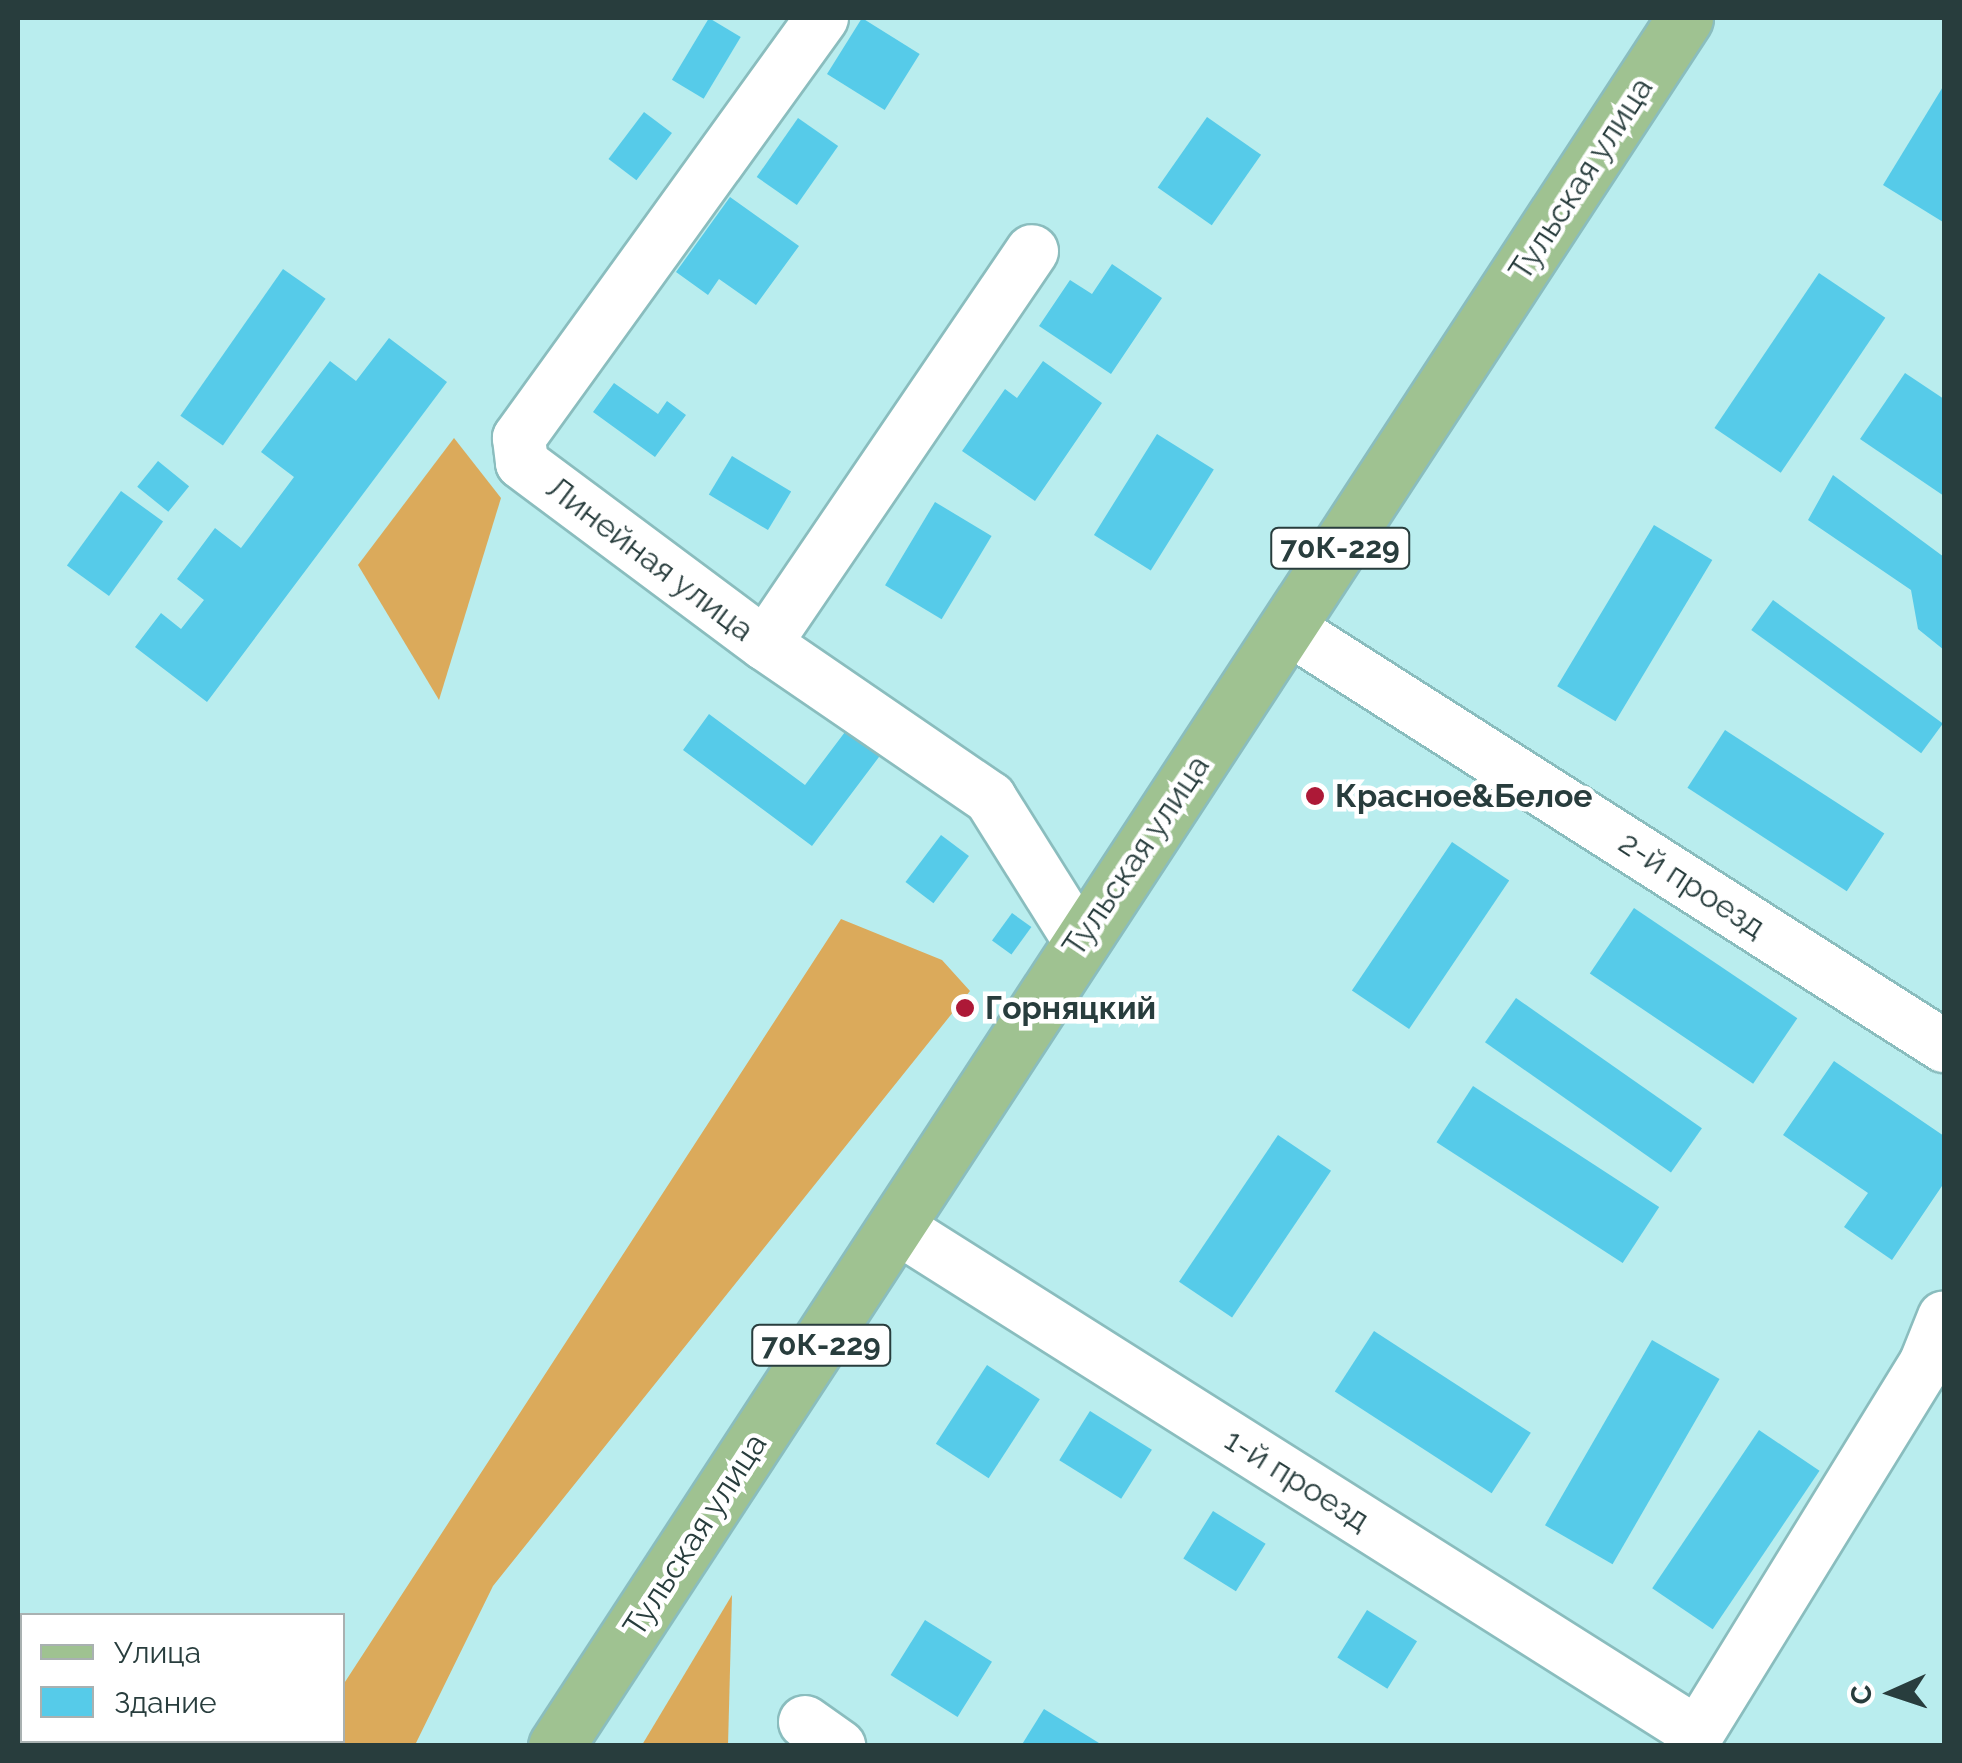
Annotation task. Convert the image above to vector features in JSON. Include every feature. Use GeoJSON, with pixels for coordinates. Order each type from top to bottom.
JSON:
{"type":"FeatureCollection","features":[{"type":"Feature","properties":{"kind":"main road","name":"Тульская улица"},"geometry":{"type":"LineString","coordinates":[[556,1746],[898,1228],[1079,940],[1288,628],[1685,18]]}},
{"type":"Feature","properties":{"kind":"street","name":"Линейная улица"},"geometry":{"type":"LineString","coordinates":[[822,18],[519,438],[522,462],[765,644],[990,798],[1079,940]]}},
{"type":"Feature","properties":{"kind":"street"},"geometry":{"type":"LineString","coordinates":[[765,644],[1032,251]]}},
{"type":"Feature","properties":{"kind":"street","name":"2-й проезд"},"geometry":{"type":"LineString","coordinates":[[1288,628],[1944,1046]]}},
{"type":"Feature","properties":{"kind":"street","name":"1-й проезд"},"geometry":{"type":"LineString","coordinates":[[898,1228],[1694,1739]]}},
{"type":"Feature","properties":{"kind":"street"},"geometry":{"type":"LineString","coordinates":[[1694,1739],[1938,1351]]}},
{"type":"Feature","properties":{"kind":"shaded area"},"geometry":{"type":"Polygon","coordinates":[[[454,438],[501,498],[439,700],[358,565],[454,438]]]}},
{"type":"Feature","properties":{"kind":"shaded area"},"geometry":{"type":"Polygon","coordinates":[[[841,919],[942,960],[970,991],[493,1586],[415,1745],[303,1745],[345,1743],[345,1682],[841,919]]]}},
{"type":"Feature","properties":{"kind":"shaded area"},"geometry":{"type":"Polygon","coordinates":[[[732,1595],[728,1745],[642,1745],[732,1595]]]}},
{"type":"Feature","properties":{"kind":"building"},"geometry":{"type":"Polygon","coordinates":[[[709,18],[741,37],[704,99],[672,80],[709,18]]]}},
{"type":"Feature","properties":{"kind":"building"},"geometry":{"type":"Polygon","coordinates":[[[862,18],[920,54],[885,110],[827,74],[862,18]]]}},
{"type":"Feature","properties":{"kind":"building"},"geometry":{"type":"Polygon","coordinates":[[[1944,85],[1944,219],[1943,222],[1883,185],[1944,85]]]}},
{"type":"Feature","properties":{"kind":"building"},"geometry":{"type":"Polygon","coordinates":[[[644,112],[672,133],[636,180],[608,159],[644,112]]]}},
{"type":"Feature","properties":{"kind":"building"},"geometry":{"type":"Polygon","coordinates":[[[1207,117],[1261,155],[1212,225],[1158,187],[1207,117]]]}},
{"type":"Feature","properties":{"kind":"building"},"geometry":{"type":"Polygon","coordinates":[[[798,118],[838,146],[797,205],[757,177],[798,118]]]}},
{"type":"Feature","properties":{"kind":"building"},"geometry":{"type":"Polygon","coordinates":[[[730,197],[799,246],[756,305],[719,279],[708,295],[676,272],[730,197]]]}},
{"type":"Feature","properties":{"kind":"building"},"geometry":{"type":"Polygon","coordinates":[[[1112,264],[1162,298],[1111,374],[1039,326],[1070,280],[1092,294],[1112,264]]]}},
{"type":"Feature","properties":{"kind":"building"},"geometry":{"type":"Polygon","coordinates":[[[283,269],[326,299],[223,445],[180,416],[283,269]]]}},
{"type":"Feature","properties":{"kind":"building"},"geometry":{"type":"Polygon","coordinates":[[[1819,273],[1885,318],[1781,473],[1714,428],[1819,273]]]}},
{"type":"Feature","properties":{"kind":"building"},"geometry":{"type":"Polygon","coordinates":[[[389,338],[447,382],[207,702],[135,647],[161,613],[181,629],[204,600],[177,579],[215,528],[241,548],[294,477],[261,452],[330,361],[356,381],[389,338]]]}},
{"type":"Feature","properties":{"kind":"building"},"geometry":{"type":"Polygon","coordinates":[[[1043,361],[1102,403],[1035,501],[962,451],[1005,389],[1017,398],[1043,361]]]}},
{"type":"Feature","properties":{"kind":"building"},"geometry":{"type":"Polygon","coordinates":[[[1905,373],[1944,399],[1944,496],[1860,439],[1905,373]]]}},
{"type":"Feature","properties":{"kind":"building"},"geometry":{"type":"Polygon","coordinates":[[[614,383],[658,414],[667,401],[686,415],[655,457],[593,412],[614,383]]]}},
{"type":"Feature","properties":{"kind":"building"},"geometry":{"type":"Polygon","coordinates":[[[1157,434],[1214,470],[1151,570],[1094,535],[1157,434]]]}},
{"type":"Feature","properties":{"kind":"building"},"geometry":{"type":"Polygon","coordinates":[[[732,456],[791,492],[768,530],[709,495],[732,456]]]}},
{"type":"Feature","properties":{"kind":"building"},"geometry":{"type":"Polygon","coordinates":[[[158,461],[189,486],[168,512],[137,487],[158,461]]]}},
{"type":"Feature","properties":{"kind":"building"},"geometry":{"type":"Polygon","coordinates":[[[1833,475],[1944,557],[1944,650],[1918,629],[1911,590],[1808,520],[1833,475]]]}},
{"type":"Feature","properties":{"kind":"building"},"geometry":{"type":"Polygon","coordinates":[[[121,491],[163,522],[109,596],[67,565],[121,491]]]}},
{"type":"Feature","properties":{"kind":"building"},"geometry":{"type":"Polygon","coordinates":[[[935,502],[992,536],[942,619],[885,585],[935,502]]]}},
{"type":"Feature","properties":{"kind":"building"},"geometry":{"type":"Polygon","coordinates":[[[1654,525],[1712,560],[1615,721],[1557,686],[1654,525]]]}},
{"type":"Feature","properties":{"kind":"building"},"geometry":{"type":"Polygon","coordinates":[[[1773,600],[1943,723],[1921,753],[1751,630],[1773,600]]]}},
{"type":"Feature","properties":{"kind":"building"},"geometry":{"type":"Polygon","coordinates":[[[709,714],[805,785],[851,724],[885,749],[812,846],[683,750],[709,714]]]}},
{"type":"Feature","properties":{"kind":"building"},"geometry":{"type":"Polygon","coordinates":[[[1725,730],[1884,833],[1847,891],[1687,788],[1725,730]]]}},
{"type":"Feature","properties":{"kind":"building"},"geometry":{"type":"Polygon","coordinates":[[[941,835],[969,856],[933,903],[905,882],[941,835]]]}},
{"type":"Feature","properties":{"kind":"building"},"geometry":{"type":"Polygon","coordinates":[[[1452,842],[1509,881],[1409,1029],[1352,990],[1452,842]]]}},
{"type":"Feature","properties":{"kind":"building"},"geometry":{"type":"Polygon","coordinates":[[[1634,908],[1797,1018],[1753,1084],[1590,973],[1634,908]]]}},
{"type":"Feature","properties":{"kind":"building"},"geometry":{"type":"Polygon","coordinates":[[[1012,913],[1031,927],[1011,955],[992,941],[1012,913]]]}},
{"type":"Feature","properties":{"kind":"building"},"geometry":{"type":"Polygon","coordinates":[[[1516,998],[1702,1128],[1671,1172],[1485,1042],[1516,998]]]}},
{"type":"Feature","properties":{"kind":"building"},"geometry":{"type":"Polygon","coordinates":[[[1834,1061],[1944,1136],[1944,1183],[1892,1260],[1844,1227],[1868,1193],[1783,1135],[1834,1061]]]}},
{"type":"Feature","properties":{"kind":"building"},"geometry":{"type":"Polygon","coordinates":[[[1473,1086],[1659,1207],[1623,1263],[1437,1142],[1473,1086]]]}},
{"type":"Feature","properties":{"kind":"building"},"geometry":{"type":"Polygon","coordinates":[[[1278,1135],[1331,1171],[1232,1318],[1179,1282],[1278,1135]]]}},
{"type":"Feature","properties":{"kind":"building"},"geometry":{"type":"Polygon","coordinates":[[[1374,1331],[1531,1433],[1492,1493],[1335,1391],[1374,1331]]]}},
{"type":"Feature","properties":{"kind":"building"},"geometry":{"type":"Polygon","coordinates":[[[1652,1340],[1720,1379],[1613,1564],[1545,1525],[1652,1340]]]}},
{"type":"Feature","properties":{"kind":"building"},"geometry":{"type":"Polygon","coordinates":[[[987,1365],[1040,1399],[989,1478],[936,1444],[987,1365]]]}},
{"type":"Feature","properties":{"kind":"building"},"geometry":{"type":"Polygon","coordinates":[[[1090,1411],[1152,1450],[1121,1499],[1059,1460],[1090,1411]]]}},
{"type":"Feature","properties":{"kind":"building"},"geometry":{"type":"Polygon","coordinates":[[[1759,1430],[1820,1471],[1713,1629],[1652,1588],[1759,1430]]]}},
{"type":"Feature","properties":{"kind":"building"},"geometry":{"type":"Polygon","coordinates":[[[1213,1511],[1266,1544],[1236,1591],[1183,1558],[1213,1511]]]}},
{"type":"Feature","properties":{"kind":"building"},"geometry":{"type":"Polygon","coordinates":[[[1367,1610],[1417,1641],[1387,1689],[1337,1657],[1367,1610]]]}},
{"type":"Feature","properties":{"kind":"building"},"geometry":{"type":"Polygon","coordinates":[[[925,1620],[992,1662],[958,1717],[891,1675],[925,1620]]]}},
{"type":"Feature","properties":{"kind":"building"},"geometry":{"type":"Polygon","coordinates":[[[1044,1709],[1099,1743],[1098,1746],[1021,1746],[1044,1709]]]}},
{"type":"Feature","properties":{"kind":"place","name":"Красное&Белое"},"geometry":{"type":"Point","coordinates":[1315,796]}},
{"type":"Feature","properties":{"kind":"place","name":"Горняцкий"},"geometry":{"type":"Point","coordinates":[965,1008]}}]}
